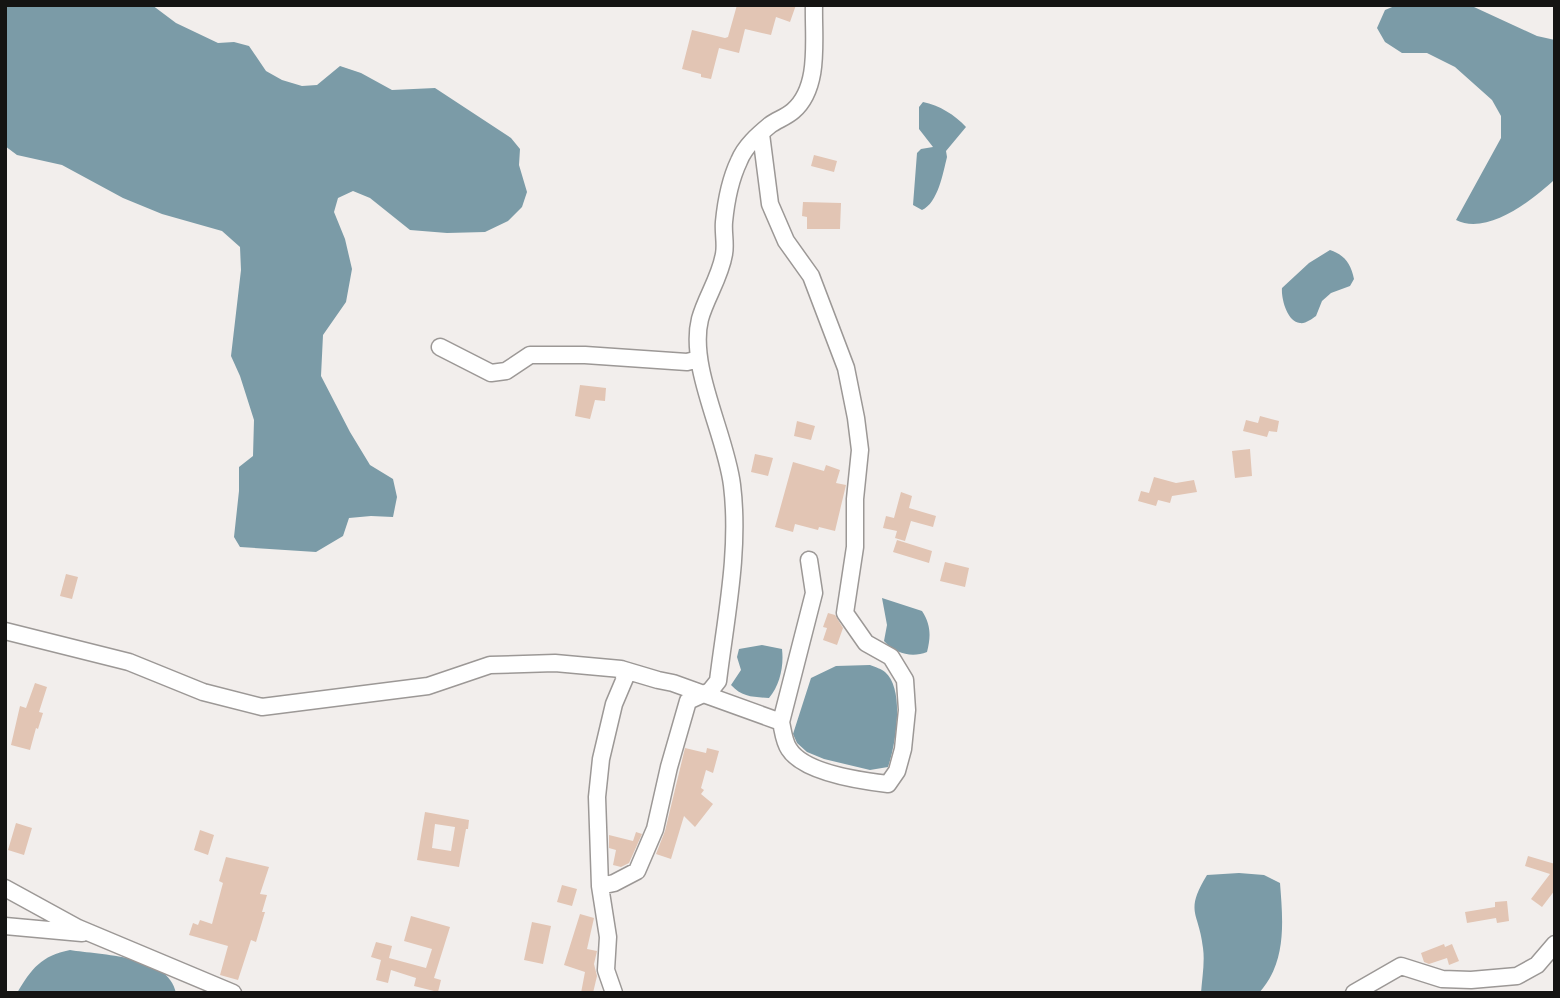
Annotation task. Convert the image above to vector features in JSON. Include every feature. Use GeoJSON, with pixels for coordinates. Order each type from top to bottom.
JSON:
{"type":"FeatureCollection","features":[{"type":"Feature","properties":{"kind":"street"},"geometry":{"type":"LineString","coordinates":[[600,886],[614,883],[636,871],[655,830],[688,701],[710,691],[718,681],[733,570],[735,519],[728,460],[711,410],[699,359],[700,320],[717,282],[725,253],[724,223],[728,190],[743,153],[761,134],[793,111],[807,94],[812,70],[814,5]]}},
{"type":"Feature","properties":{"kind":"street"},"geometry":{"type":"LineString","coordinates":[[761,134],[770,204],[786,241],[811,276],[846,368],[856,418],[860,450],[855,499],[855,547],[845,613],[866,643],[891,657],[905,680],[903,749],[897,771],[888,784],[867,782],[819,769],[799,759],[789,749],[781,722],[814,593],[809,560]]}},
{"type":"Feature","properties":{"kind":"street"},"geometry":{"type":"LineString","coordinates":[[440,346],[491,373],[506,371],[530,355],[585,355],[687,362],[699,359]]}},
{"type":"Feature","properties":{"kind":"street"},"geometry":{"type":"LineString","coordinates":[[5,631],[129,662],[203,692],[262,707],[428,686],[490,665],[555,663],[621,668],[673,682],[781,722]]}},
{"type":"Feature","properties":{"kind":"street"},"geometry":{"type":"LineString","coordinates":[[614,993],[606,970],[608,937],[600,886],[597,797],[601,759],[614,704],[625,678],[621,668]]}},
{"type":"Feature","properties":{"kind":"street"},"geometry":{"type":"LineString","coordinates":[[5,888],[95,935],[233,993]]}},
{"type":"Feature","properties":{"kind":"street"},"geometry":{"type":"LineString","coordinates":[[5,926],[95,935]]}},
{"type":"Feature","properties":{"kind":"street"},"geometry":{"type":"LineString","coordinates":[[1354,993],[1401,965],[1442,979],[1471,980],[1517,976],[1536,965],[1555,944]]}},
{"type":"Feature","properties":{"kind":"water"},"geometry":{"type":"Polygon","coordinates":[[[5,5],[152,5],[176,23],[218,43],[234,42],[249,46],[266,71],[282,80],[302,86],[317,85],[340,66],[361,73],[392,90],[435,88],[511,138],[520,149],[519,165],[527,192],[522,207],[508,221],[485,232],[410,230],[370,198],[353,191],[338,198],[334,212],[345,239],[352,269],[346,302],[323,335],[321,376],[370,465],[393,479],[397,497],[393,517],[349,518],[343,536],[316,552],[240,547],[234,537],[239,467],[253,456],[254,420],[231,356],[241,270],[240,247],[222,231],[162,214],[123,198],[62,165],[17,155],[5,146],[5,5]]]}},
{"type":"Feature","properties":{"kind":"water"},"geometry":{"type":"Polygon","coordinates":[[[1397,5],[1474,7],[1537,36],[1555,40],[1555,179],[1535,197],[1495,220],[1468,224],[1456,220],[1501,138],[1501,116],[1492,100],[1455,67],[1427,53],[1402,53],[1385,42],[1377,28],[1385,10],[1397,5]]]}},
{"type":"Feature","properties":{"kind":"water"},"geometry":{"type":"Polygon","coordinates":[[[923,102],[946,111],[966,127],[946,151],[947,157],[939,187],[932,201],[922,210],[913,205],[917,153],[921,149],[933,147],[919,129],[919,107],[923,102]]]}},
{"type":"Feature","properties":{"kind":"water"},"geometry":{"type":"Polygon","coordinates":[[[1330,250],[1346,261],[1354,279],[1350,286],[1331,293],[1322,301],[1316,316],[1304,323],[1295,322],[1286,309],[1282,288],[1309,263],[1330,250]]]}},
{"type":"Feature","properties":{"kind":"water"},"geometry":{"type":"Polygon","coordinates":[[[882,598],[922,611],[929,631],[927,652],[904,654],[884,641],[887,625],[882,598]]]}},
{"type":"Feature","properties":{"kind":"water"},"geometry":{"type":"Polygon","coordinates":[[[762,645],[782,649],[780,675],[769,698],[744,694],[731,685],[741,670],[737,657],[739,649],[762,645]]]}},
{"type":"Feature","properties":{"kind":"water"},"geometry":{"type":"Polygon","coordinates":[[[870,665],[885,672],[895,691],[896,731],[888,767],[870,770],[807,752],[797,743],[793,734],[811,678],[836,666],[870,665]]]}},
{"type":"Feature","properties":{"kind":"water"},"geometry":{"type":"Polygon","coordinates":[[[1207,875],[1264,875],[1280,883],[1282,927],[1275,968],[1259,993],[1201,993],[1204,953],[1195,912],[1196,897],[1207,875]]]}},
{"type":"Feature","properties":{"kind":"water"},"geometry":{"type":"Polygon","coordinates":[[[70,950],[132,959],[147,964],[171,980],[176,993],[17,993],[38,964],[70,950]]]}},
{"type":"Feature","properties":{"kind":"building"},"geometry":{"type":"Polygon","coordinates":[[[737,5],[796,5],[790,22],[776,17],[771,35],[745,29],[739,53],[719,48],[711,79],[682,69],[692,30],[728,37],[737,5]]]}},
{"type":"Feature","properties":{"kind":"building"},"geometry":{"type":"Polygon","coordinates":[[[814,155],[837,161],[834,172],[811,166],[814,155]]]}},
{"type":"Feature","properties":{"kind":"building"},"geometry":{"type":"Polygon","coordinates":[[[803,202],[841,203],[840,229],[807,229],[807,217],[802,216],[803,202]]]}},
{"type":"Feature","properties":{"kind":"building"},"geometry":{"type":"Polygon","coordinates":[[[580,385],[606,388],[605,401],[595,400],[590,419],[575,416],[580,385]]]}},
{"type":"Feature","properties":{"kind":"building"},"geometry":{"type":"Polygon","coordinates":[[[1260,416],[1279,421],[1277,432],[1269,431],[1267,437],[1243,431],[1246,420],[1258,423],[1260,416]]]}},
{"type":"Feature","properties":{"kind":"building"},"geometry":{"type":"Polygon","coordinates":[[[797,421],[815,426],[811,440],[794,436],[797,421]]]}},
{"type":"Feature","properties":{"kind":"building"},"geometry":{"type":"Polygon","coordinates":[[[1250,449],[1252,476],[1235,478],[1232,451],[1250,449]]]}},
{"type":"Feature","properties":{"kind":"building"},"geometry":{"type":"Polygon","coordinates":[[[755,454],[773,458],[768,476],[751,472],[755,454]]]}},
{"type":"Feature","properties":{"kind":"building"},"geometry":{"type":"Polygon","coordinates":[[[793,462],[824,471],[826,465],[840,470],[836,483],[846,485],[835,531],[795,524],[793,532],[775,527],[793,462]]]}},
{"type":"Feature","properties":{"kind":"building"},"geometry":{"type":"Polygon","coordinates":[[[1154,477],[1176,483],[1194,480],[1197,492],[1172,496],[1170,503],[1158,500],[1156,506],[1138,501],[1141,491],[1149,493],[1154,477]]]}},
{"type":"Feature","properties":{"kind":"building"},"geometry":{"type":"Polygon","coordinates":[[[901,492],[912,496],[909,508],[936,516],[933,527],[911,521],[905,541],[895,538],[897,531],[883,528],[886,516],[894,518],[901,492]]]}},
{"type":"Feature","properties":{"kind":"building"},"geometry":{"type":"Polygon","coordinates":[[[897,540],[932,551],[929,563],[893,552],[897,540]]]}},
{"type":"Feature","properties":{"kind":"building"},"geometry":{"type":"Polygon","coordinates":[[[945,562],[969,568],[965,587],[940,581],[945,562]]]}},
{"type":"Feature","properties":{"kind":"building"},"geometry":{"type":"Polygon","coordinates":[[[66,574],[78,577],[72,599],[60,596],[66,574]]]}},
{"type":"Feature","properties":{"kind":"building"},"geometry":{"type":"Polygon","coordinates":[[[828,613],[835,615],[843,628],[837,645],[823,640],[827,628],[823,627],[828,613]]]}},
{"type":"Feature","properties":{"kind":"building"},"geometry":{"type":"Polygon","coordinates":[[[35,683],[47,687],[39,712],[43,713],[30,750],[11,745],[20,706],[26,708],[35,683]]]}},
{"type":"Feature","properties":{"kind":"building"},"geometry":{"type":"Polygon","coordinates":[[[685,748],[706,753],[707,748],[719,751],[713,773],[706,770],[701,788],[704,790],[701,794],[713,804],[695,827],[684,816],[671,859],[656,854],[665,831],[685,748]]]}},
{"type":"Feature","properties":{"kind":"building"},"geometry":{"type":"Polygon","coordinates":[[[425,812],[469,820],[459,867],[417,860],[425,812]],[[435,824],[432,848],[451,851],[455,827],[435,824]]]}},
{"type":"Feature","properties":{"kind":"building"},"geometry":{"type":"Polygon","coordinates":[[[16,823],[32,828],[24,855],[8,850],[16,823]]]}},
{"type":"Feature","properties":{"kind":"building"},"geometry":{"type":"Polygon","coordinates":[[[200,830],[214,835],[208,855],[194,850],[200,830]]]}},
{"type":"Feature","properties":{"kind":"building"},"geometry":{"type":"Polygon","coordinates":[[[636,832],[642,834],[629,863],[621,867],[613,865],[616,850],[609,848],[609,835],[633,841],[636,832]]]}},
{"type":"Feature","properties":{"kind":"building"},"geometry":{"type":"Polygon","coordinates":[[[1528,856],[1555,864],[1555,890],[1542,907],[1531,899],[1550,874],[1525,866],[1528,856]]]}},
{"type":"Feature","properties":{"kind":"building"},"geometry":{"type":"Polygon","coordinates":[[[226,857],[269,867],[260,894],[267,895],[262,912],[265,912],[256,942],[251,940],[238,980],[220,975],[228,946],[189,935],[193,923],[198,925],[200,920],[212,924],[223,883],[219,881],[226,857]]]}},
{"type":"Feature","properties":{"kind":"building"},"geometry":{"type":"Polygon","coordinates":[[[562,885],[577,889],[572,906],[557,902],[562,885]]]}},
{"type":"Feature","properties":{"kind":"building"},"geometry":{"type":"Polygon","coordinates":[[[1507,901],[1509,921],[1497,923],[1496,918],[1467,923],[1465,912],[1495,907],[1495,902],[1507,901]]]}},
{"type":"Feature","properties":{"kind":"building"},"geometry":{"type":"Polygon","coordinates":[[[580,914],[594,918],[587,949],[597,951],[594,964],[597,976],[593,993],[581,993],[585,972],[564,965],[580,914]]]}},
{"type":"Feature","properties":{"kind":"building"},"geometry":{"type":"Polygon","coordinates":[[[411,916],[450,927],[434,978],[441,980],[438,992],[414,986],[416,978],[391,970],[388,983],[376,980],[381,960],[371,957],[376,942],[392,946],[389,958],[426,968],[432,949],[404,941],[411,916]]]}},
{"type":"Feature","properties":{"kind":"building"},"geometry":{"type":"Polygon","coordinates":[[[532,922],[551,926],[543,964],[524,960],[532,922]]]}},
{"type":"Feature","properties":{"kind":"building"},"geometry":{"type":"Polygon","coordinates":[[[1444,944],[1445,947],[1452,944],[1459,961],[1449,965],[1447,958],[1429,964],[1424,962],[1421,953],[1444,944]]]}}]}
